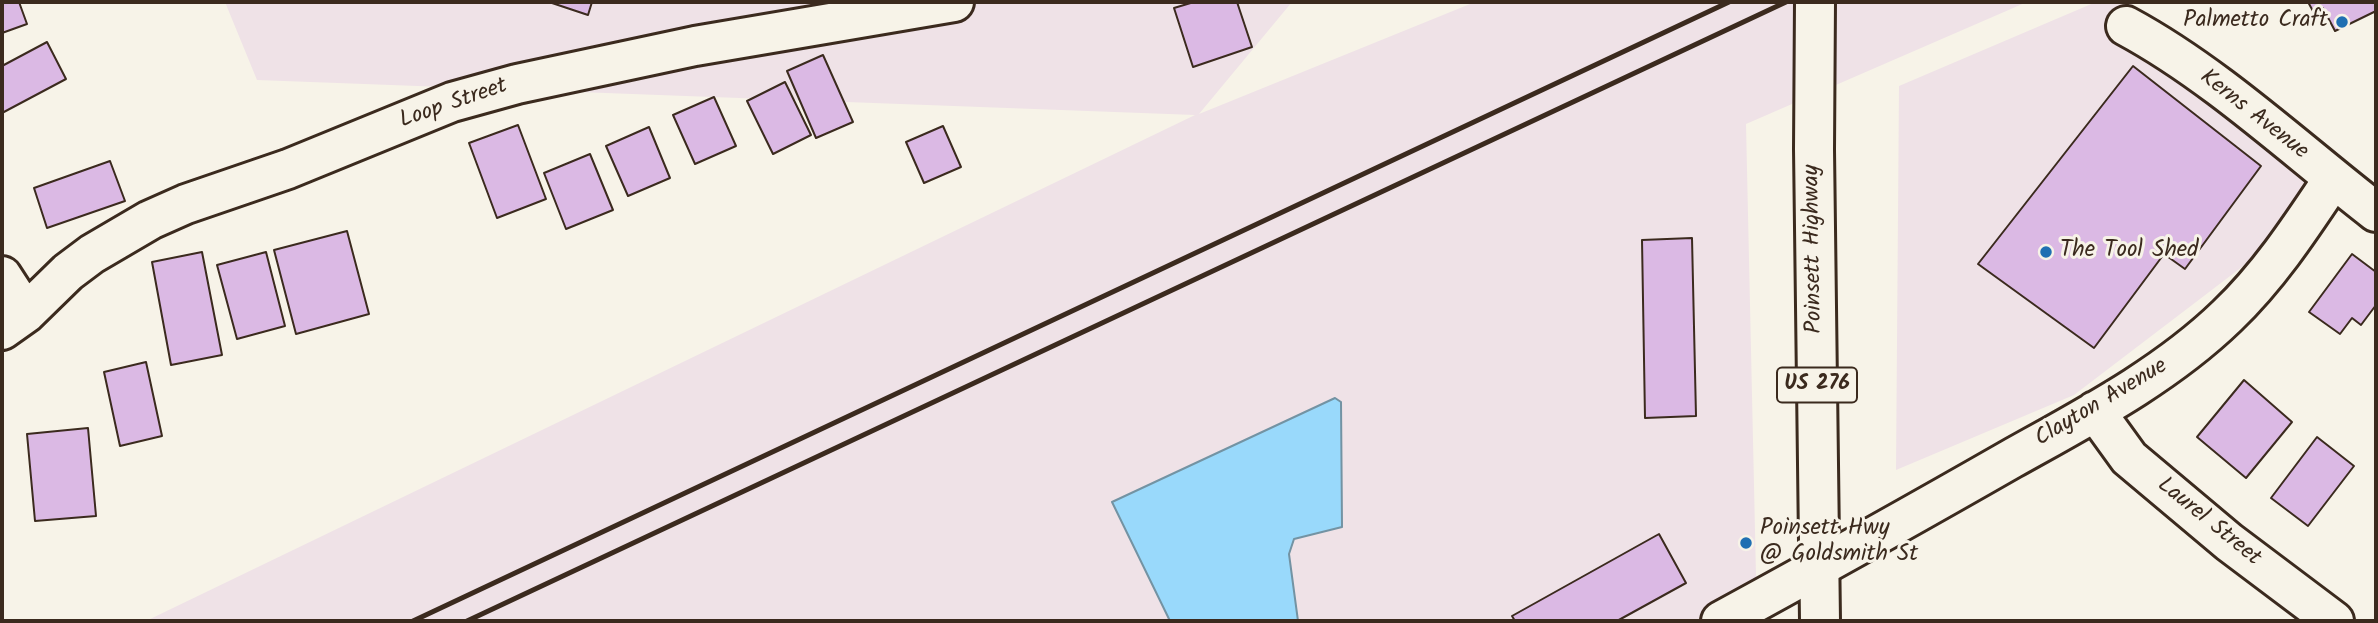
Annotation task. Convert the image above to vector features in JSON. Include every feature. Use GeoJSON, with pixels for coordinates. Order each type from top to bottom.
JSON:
{"type":"FeatureCollection","features":[{"type":"Feature","properties":{"kind":"main road","name":"Loop Street"},"geometry":{"type":"LineString","coordinates":[[14,321],[84,260],[150,220],[186,204],[288,169],[452,102],[517,84],[695,46],[906,6],[954,2]]}},
{"type":"Feature","properties":{"kind":"main road","name":"Poinsett Highway"},"geometry":{"type":"LineString","coordinates":[[1815,2],[1814,149],[1820,621]]}},
{"type":"Feature","properties":{"kind":"main road","name":"Kerns Avenue"},"geometry":{"type":"LineString","coordinates":[[2126,26],[2160,44],[2272,128],[2376,212]]}},
{"type":"Feature","properties":{"kind":"main road","name":"Clayton Avenue"},"geometry":{"type":"LineString","coordinates":[[1721,621],[1819,569],[2166,368],[2227,316],[2282,254],[2333,178]]}},
{"type":"Feature","properties":{"kind":"main road"},"geometry":{"type":"LineString","coordinates":[[2,276],[14,321]]}},
{"type":"Feature","properties":{"kind":"main road","name":"Laurel Street"},"geometry":{"type":"LineString","coordinates":[[2095,411],[2129,458],[2229,542],[2334,621]]}},
{"type":"Feature","properties":{"kind":"shaded area"},"geometry":{"type":"Polygon","coordinates":[[[225,2],[1292,2],[1199,114],[1475,2],[2027,2],[1746,124],[1757,621],[146,621],[1195,115],[257,80],[225,2]]]}},
{"type":"Feature","properties":{"kind":"shaded area"},"geometry":{"type":"Polygon","coordinates":[[[2096,2],[2129,2],[2339,193],[2074,395],[1896,470],[1899,86],[2096,2]]]}},
{"type":"Feature","properties":{"kind":"water"},"geometry":{"type":"Polygon","coordinates":[[[1335,398],[1341,402],[1342,527],[1294,539],[1289,554],[1298,621],[1170,621],[1112,502],[1335,398]]]}},
{"type":"Feature","properties":{"kind":"building"},"geometry":{"type":"Polygon","coordinates":[[[2,2],[19,2],[27,24],[2,33],[2,2]]]}},
{"type":"Feature","properties":{"kind":"building"},"geometry":{"type":"Polygon","coordinates":[[[549,2],[592,2],[588,15],[549,2]]]}},
{"type":"Feature","properties":{"kind":"building"},"geometry":{"type":"Polygon","coordinates":[[[1194,2],[1237,2],[1252,47],[1193,67],[1174,8],[1194,2]]]}},
{"type":"Feature","properties":{"kind":"building","name":"Palmetto Craft"},"geometry":{"type":"Polygon","coordinates":[[[2308,2],[2376,2],[2376,11],[2335,31],[2323,8],[2314,13],[2308,2]]]}},
{"type":"Feature","properties":{"kind":"building"},"geometry":{"type":"Polygon","coordinates":[[[47,42],[66,79],[2,113],[2,66],[47,42]]]}},
{"type":"Feature","properties":{"kind":"building"},"geometry":{"type":"Polygon","coordinates":[[[823,55],[853,122],[816,138],[787,71],[823,55]]]}},
{"type":"Feature","properties":{"kind":"building"},"geometry":{"type":"Polygon","coordinates":[[[2133,66],[2261,166],[2185,269],[2164,254],[2094,348],[1978,264],[2133,66]]]}},
{"type":"Feature","properties":{"kind":"building"},"geometry":{"type":"Polygon","coordinates":[[[785,82],[811,135],[773,154],[747,101],[785,82]]]}},
{"type":"Feature","properties":{"kind":"building"},"geometry":{"type":"Polygon","coordinates":[[[714,97],[736,146],[695,164],[673,115],[714,97]]]}},
{"type":"Feature","properties":{"kind":"building"},"geometry":{"type":"Polygon","coordinates":[[[518,125],[546,199],[497,218],[469,143],[518,125]]]}},
{"type":"Feature","properties":{"kind":"building"},"geometry":{"type":"Polygon","coordinates":[[[943,126],[961,167],[924,183],[906,142],[943,126]]]}},
{"type":"Feature","properties":{"kind":"building"},"geometry":{"type":"Polygon","coordinates":[[[649,127],[670,178],[628,196],[606,146],[649,127]]]}},
{"type":"Feature","properties":{"kind":"building"},"geometry":{"type":"Polygon","coordinates":[[[590,154],[613,210],[566,229],[544,173],[590,154]]]}},
{"type":"Feature","properties":{"kind":"building"},"geometry":{"type":"Polygon","coordinates":[[[110,161],[125,201],[47,228],[34,188],[110,161]]]}},
{"type":"Feature","properties":{"kind":"building"},"geometry":{"type":"Polygon","coordinates":[[[347,231],[369,314],[296,334],[274,250],[347,231]]]}},
{"type":"Feature","properties":{"kind":"building"},"geometry":{"type":"Polygon","coordinates":[[[1692,238],[1696,416],[1645,418],[1642,240],[1692,238]]]}},
{"type":"Feature","properties":{"kind":"building"},"geometry":{"type":"Polygon","coordinates":[[[202,252],[222,355],[171,365],[152,262],[202,252]]]}},
{"type":"Feature","properties":{"kind":"building"},"geometry":{"type":"Polygon","coordinates":[[[266,252],[285,326],[237,339],[217,265],[266,252]]]}},
{"type":"Feature","properties":{"kind":"building"},"geometry":{"type":"Polygon","coordinates":[[[2352,254],[2376,272],[2376,305],[2361,325],[2352,318],[2340,334],[2309,312],[2352,254]]]}},
{"type":"Feature","properties":{"kind":"building"},"geometry":{"type":"Polygon","coordinates":[[[146,362],[162,436],[120,446],[104,372],[146,362]]]}},
{"type":"Feature","properties":{"kind":"building"},"geometry":{"type":"Polygon","coordinates":[[[2244,380],[2292,422],[2246,478],[2197,437],[2244,380]]]}},
{"type":"Feature","properties":{"kind":"building"},"geometry":{"type":"Polygon","coordinates":[[[88,428],[96,516],[35,521],[27,434],[88,428]]]}},
{"type":"Feature","properties":{"kind":"building"},"geometry":{"type":"Polygon","coordinates":[[[2317,437],[2354,466],[2308,526],[2271,498],[2317,437]]]}},
{"type":"Feature","properties":{"kind":"building"},"geometry":{"type":"Polygon","coordinates":[[[1659,534],[1686,583],[1617,621],[1515,621],[1512,616],[1659,534]]]}},
{"type":"Feature","properties":{"kind":"railway"},"geometry":{"type":"LineString","coordinates":[[413,621],[1729,2]]}},
{"type":"Feature","properties":{"kind":"railway"},"geometry":{"type":"LineString","coordinates":[[467,621],[1786,2]]}},
{"type":"Feature","properties":{"kind":"place","name":"Palmetto Craft"},"geometry":{"type":"Point","coordinates":[2342,22]}},
{"type":"Feature","properties":{"kind":"place","name":"The Tool Shed"},"geometry":{"type":"Point","coordinates":[2046,252]}},
{"type":"Feature","properties":{"kind":"place","name":"Poinsett Hwy @ Goldsmith St"},"geometry":{"type":"Point","coordinates":[1746,543]}}]}
